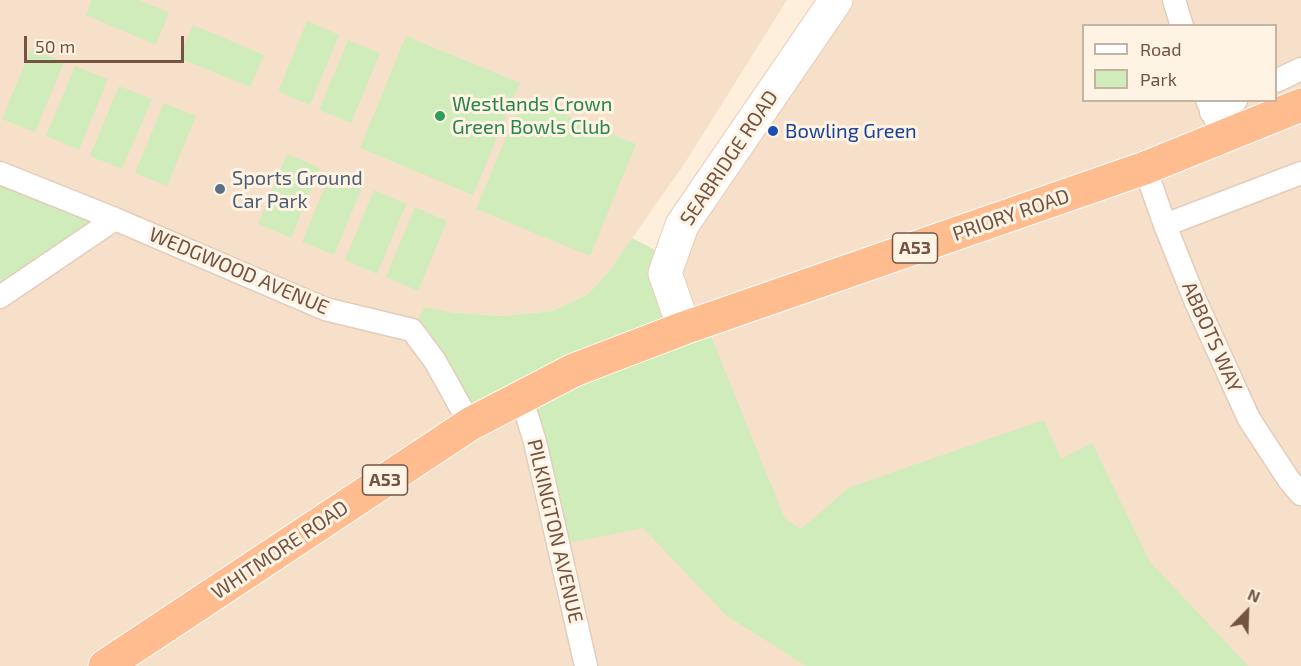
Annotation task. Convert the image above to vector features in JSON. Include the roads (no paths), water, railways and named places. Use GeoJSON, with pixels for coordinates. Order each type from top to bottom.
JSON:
{"type":"FeatureCollection","features":[{"type":"Feature","properties":{"kind":"highway","name":"PRIORY ROAD"},"geometry":{"type":"LineString","coordinates":[[684,328],[1146,168],[1214,116],[1301,105]]}},
{"type":"Feature","properties":{"kind":"highway","name":"WHITMORE ROAD"},"geometry":{"type":"LineString","coordinates":[[105,666],[470,424],[574,370],[684,328]]}},
{"type":"Feature","properties":{"kind":"main road","name":"SEABRIDGE ROAD"},"geometry":{"type":"LineString","coordinates":[[684,328],[665,273],[682,225],[836,0]]}},
{"type":"Feature","properties":{"kind":"street"},"geometry":{"type":"LineString","coordinates":[[1174,0],[1181,24]]}},
{"type":"Feature","properties":{"kind":"street"},"geometry":{"type":"LineString","coordinates":[[1277,80],[1301,69]]}},
{"type":"Feature","properties":{"kind":"street","name":"PRIORY ROAD"},"geometry":{"type":"LineString","coordinates":[[1214,116],[1233,102]]}},
{"type":"Feature","properties":{"kind":"street","name":"ABBOTS WAY"},"geometry":{"type":"LineString","coordinates":[[1146,168],[1165,225],[1195,300],[1249,419],[1301,494]]}},
{"type":"Feature","properties":{"kind":"street"},"geometry":{"type":"LineString","coordinates":[[1165,225],[1301,172]]}},
{"type":"Feature","properties":{"kind":"street","name":"WEDGWOOD AVENUE"},"geometry":{"type":"LineString","coordinates":[[0,173],[115,219],[325,309],[412,330],[435,361],[470,424]]}},
{"type":"Feature","properties":{"kind":"street"},"geometry":{"type":"LineString","coordinates":[[0,297],[115,219]]}},
{"type":"Feature","properties":{"kind":"street","name":"PILKINGTON AVENUE"},"geometry":{"type":"LineString","coordinates":[[521,396],[535,442],[586,666]]}},
{"type":"Feature","properties":{"kind":"place","name":"Westlands Crown Green Bowls Club"},"geometry":{"type":"Point","coordinates":[440,116]}},
{"type":"Feature","properties":{"kind":"place","name":"Bowling Green"},"geometry":{"type":"Point","coordinates":[773,131]}},
{"type":"Feature","properties":{"kind":"place","name":"Sports Ground Car Park"},"geometry":{"type":"Point","coordinates":[220,189]}}]}
